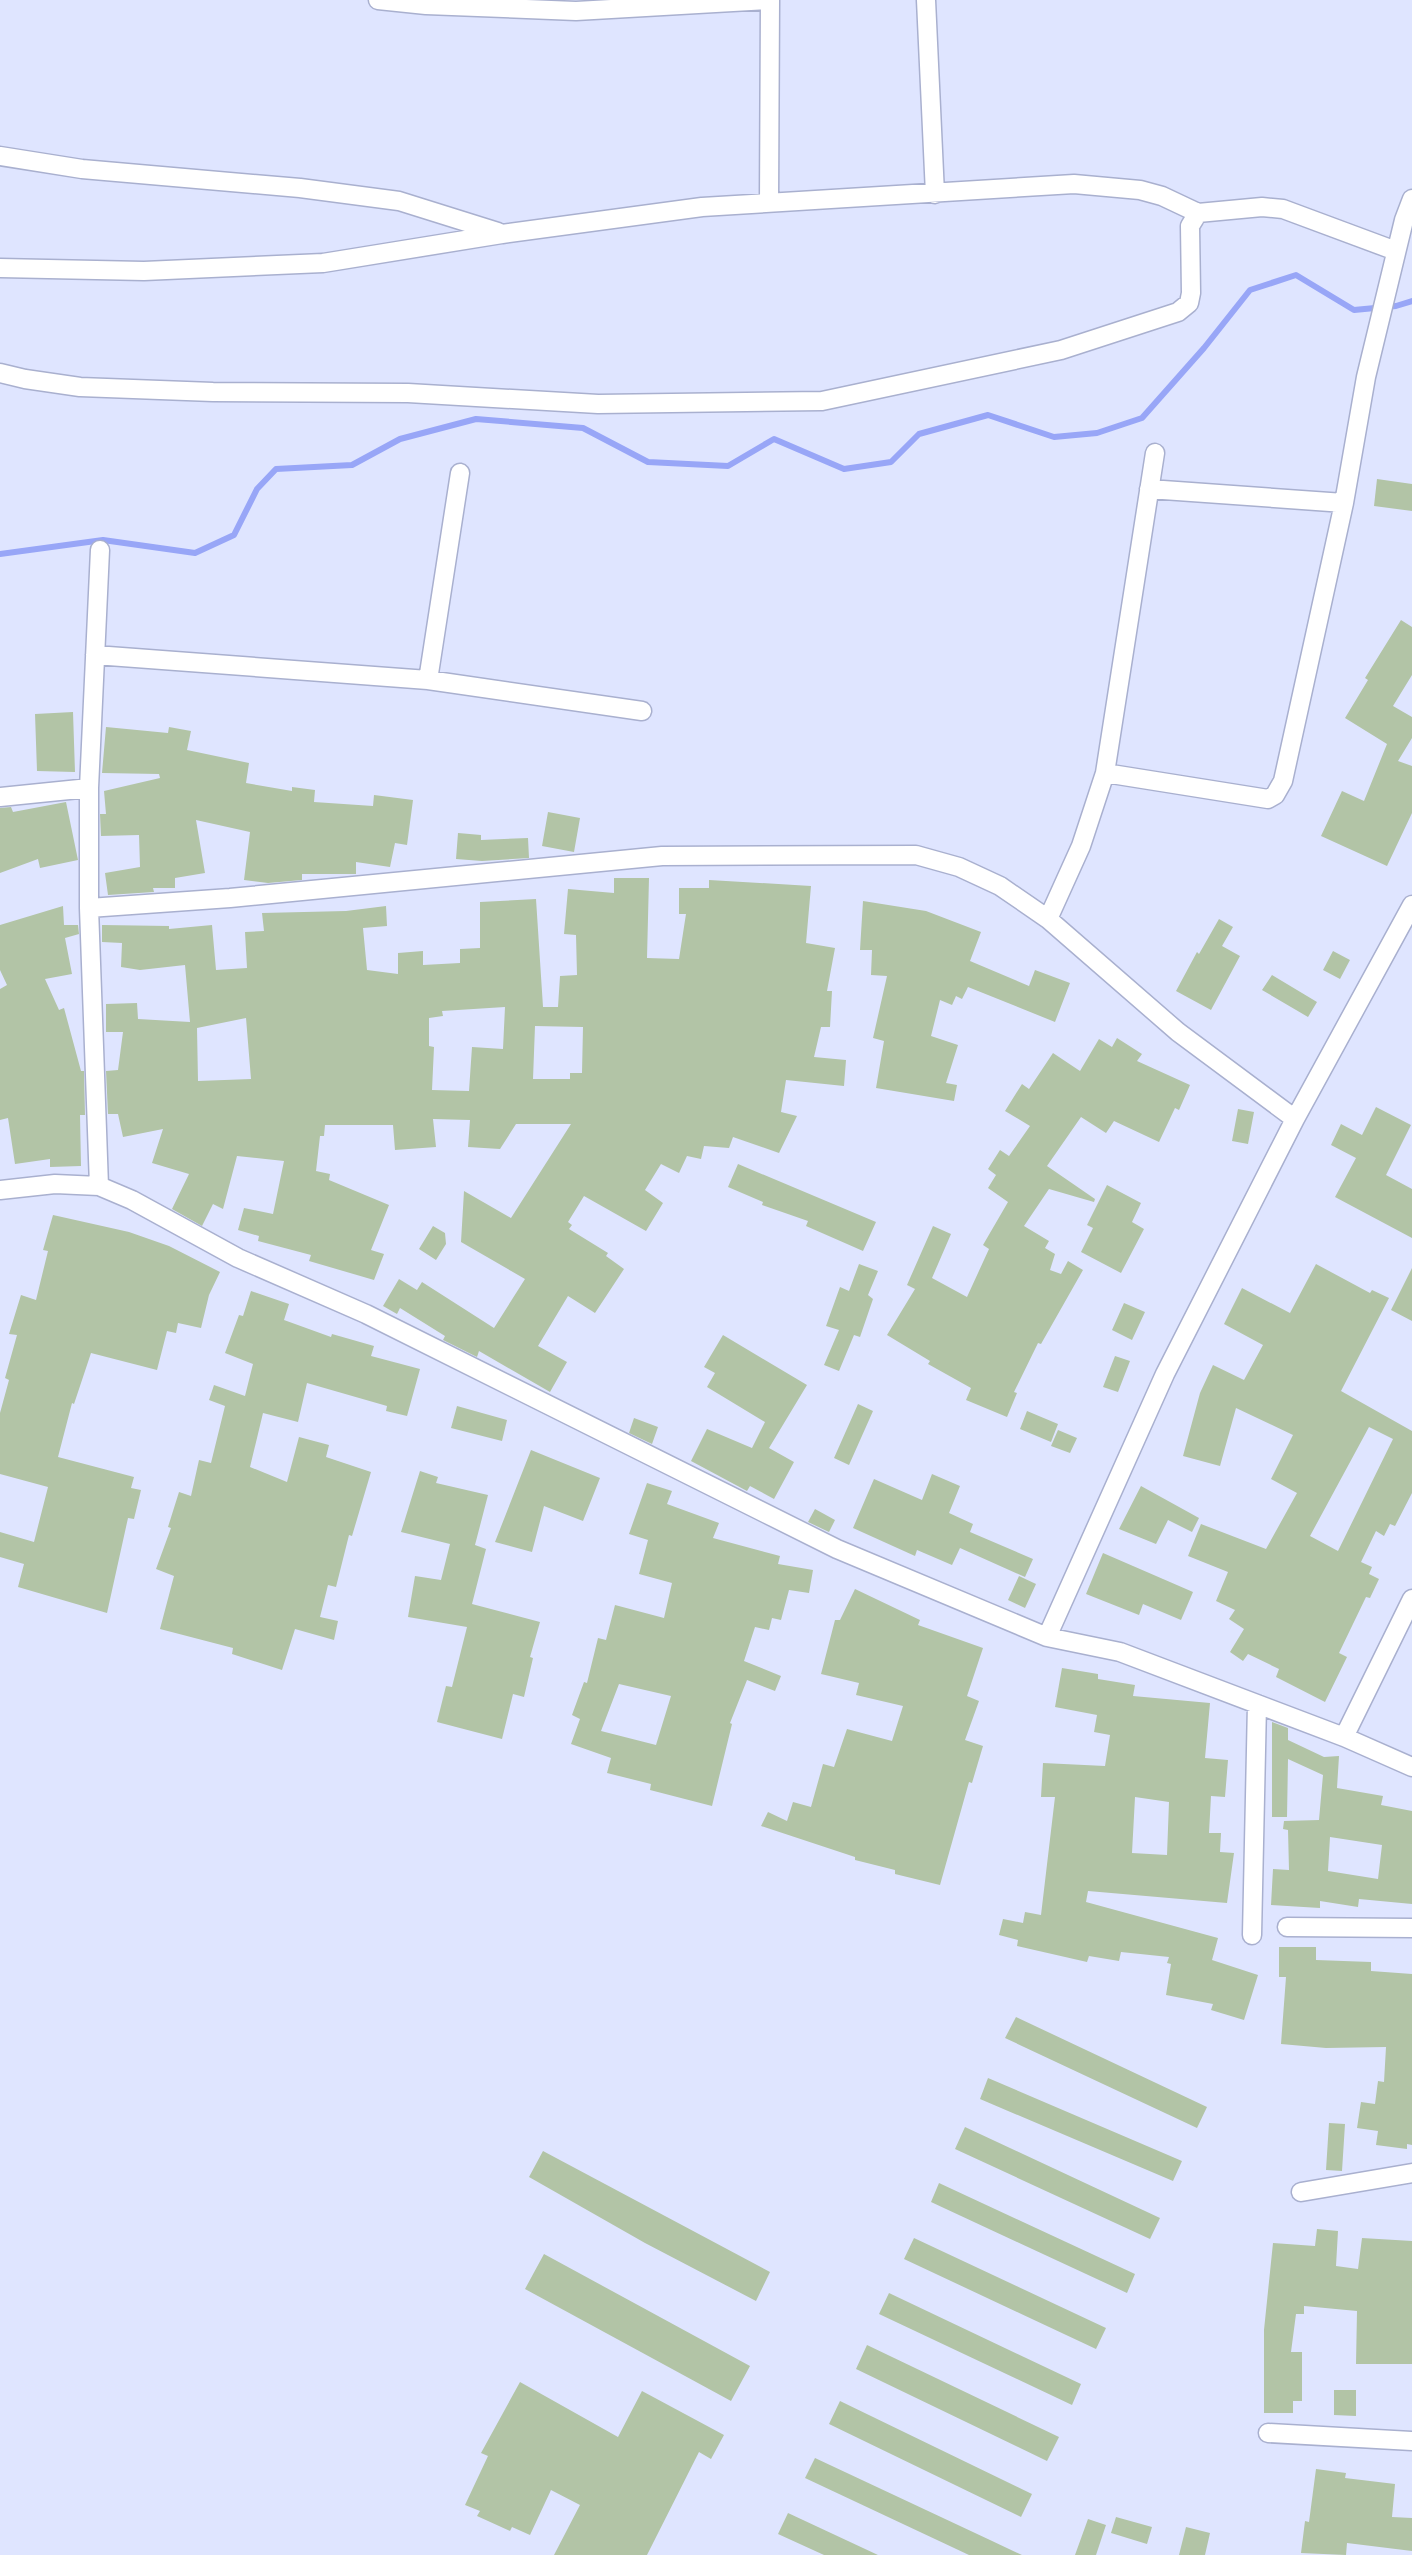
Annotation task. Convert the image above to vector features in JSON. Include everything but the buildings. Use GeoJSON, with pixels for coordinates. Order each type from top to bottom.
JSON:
{"type":"FeatureCollection","features":[{"type":"Feature","properties":{"kind":"street"},"geometry":{"type":"LineString","coordinates":[[378,0],[426,5],[576,10],[769,0],[769,203]]}},
{"type":"Feature","properties":{"kind":"street"},"geometry":{"type":"LineString","coordinates":[[926,0],[935,194]]}},
{"type":"Feature","properties":{"kind":"street"},"geometry":{"type":"LineString","coordinates":[[0,156],[82,169],[300,188],[399,201],[502,234]]}},
{"type":"Feature","properties":{"kind":"street"},"geometry":{"type":"LineString","coordinates":[[0,268],[144,271],[261,268],[323,263],[502,234],[702,207],[1074,184],[1140,190],[1162,196],[1198,213],[1262,207],[1283,209],[1396,251]]}},
{"type":"Feature","properties":{"kind":"street"},"geometry":{"type":"LineString","coordinates":[[1105,773],[1268,799],[1275,795],[1283,781],[1344,503],[1366,376],[1404,220],[1412,199]]}},
{"type":"Feature","properties":{"kind":"street"},"geometry":{"type":"LineString","coordinates":[[0,373],[80,387],[213,392],[408,393],[598,404],[822,401],[1061,350],[1178,312],[1189,303],[1191,293],[1190,226],[1198,213]]}},
{"type":"Feature","properties":{"kind":"street"},"geometry":{"type":"LineString","coordinates":[[1048,919],[1081,846],[1105,773],[1155,453]]}},
{"type":"Feature","properties":{"kind":"street"},"geometry":{"type":"LineString","coordinates":[[428,680],[460,473]]}},
{"type":"Feature","properties":{"kind":"street"},"geometry":{"type":"LineString","coordinates":[[1149,489],[1344,503]]}},
{"type":"Feature","properties":{"kind":"street"},"geometry":{"type":"LineString","coordinates":[[99,1186],[89,908],[89,788],[100,550]]}},
{"type":"Feature","properties":{"kind":"street"},"geometry":{"type":"LineString","coordinates":[[95,656],[428,680],[642,711]]}},
{"type":"Feature","properties":{"kind":"street"},"geometry":{"type":"LineString","coordinates":[[0,797],[89,788]]}},
{"type":"Feature","properties":{"kind":"street"},"geometry":{"type":"LineString","coordinates":[[89,908],[230,898],[662,856],[916,855],[959,867],[1000,886],[1048,919],[1178,1032],[1296,1119]]}},
{"type":"Feature","properties":{"kind":"street"},"geometry":{"type":"LineString","coordinates":[[1047,1637],[1165,1374],[1296,1119],[1412,905]]}},
{"type":"Feature","properties":{"kind":"street"},"geometry":{"type":"LineString","coordinates":[[0,1190],[55,1184],[99,1186],[132,1200],[238,1258],[375,1318],[784,1525],[1047,1637],[1120,1652],[1344,1737],[1412,1767]]}},
{"type":"Feature","properties":{"kind":"street"},"geometry":{"type":"LineString","coordinates":[[1344,1737],[1412,1599]]}},
{"type":"Feature","properties":{"kind":"street"},"geometry":{"type":"LineString","coordinates":[[1252,1935],[1257,1704]]}},
{"type":"Feature","properties":{"kind":"street"},"geometry":{"type":"LineString","coordinates":[[1287,1927],[1412,1928]]}},
{"type":"Feature","properties":{"kind":"street"},"geometry":{"type":"LineString","coordinates":[[1301,2192],[1412,2173]]}},
{"type":"Feature","properties":{"kind":"street"},"geometry":{"type":"LineString","coordinates":[[1268,2433],[1412,2441]]}},
{"type":"Feature","properties":{"kind":"waterway"},"geometry":{"type":"LineString","coordinates":[[0,554],[103,540],[195,553],[234,535],[257,489],[276,469],[352,465],[400,439],[476,419],[583,428],[648,462],[728,466],[774,439],[844,469],[891,462],[919,434],[988,415],[1054,437],[1097,433],[1142,418],[1204,348],[1250,290],[1296,275],[1354,310],[1396,306],[1412,301]]}}]}
